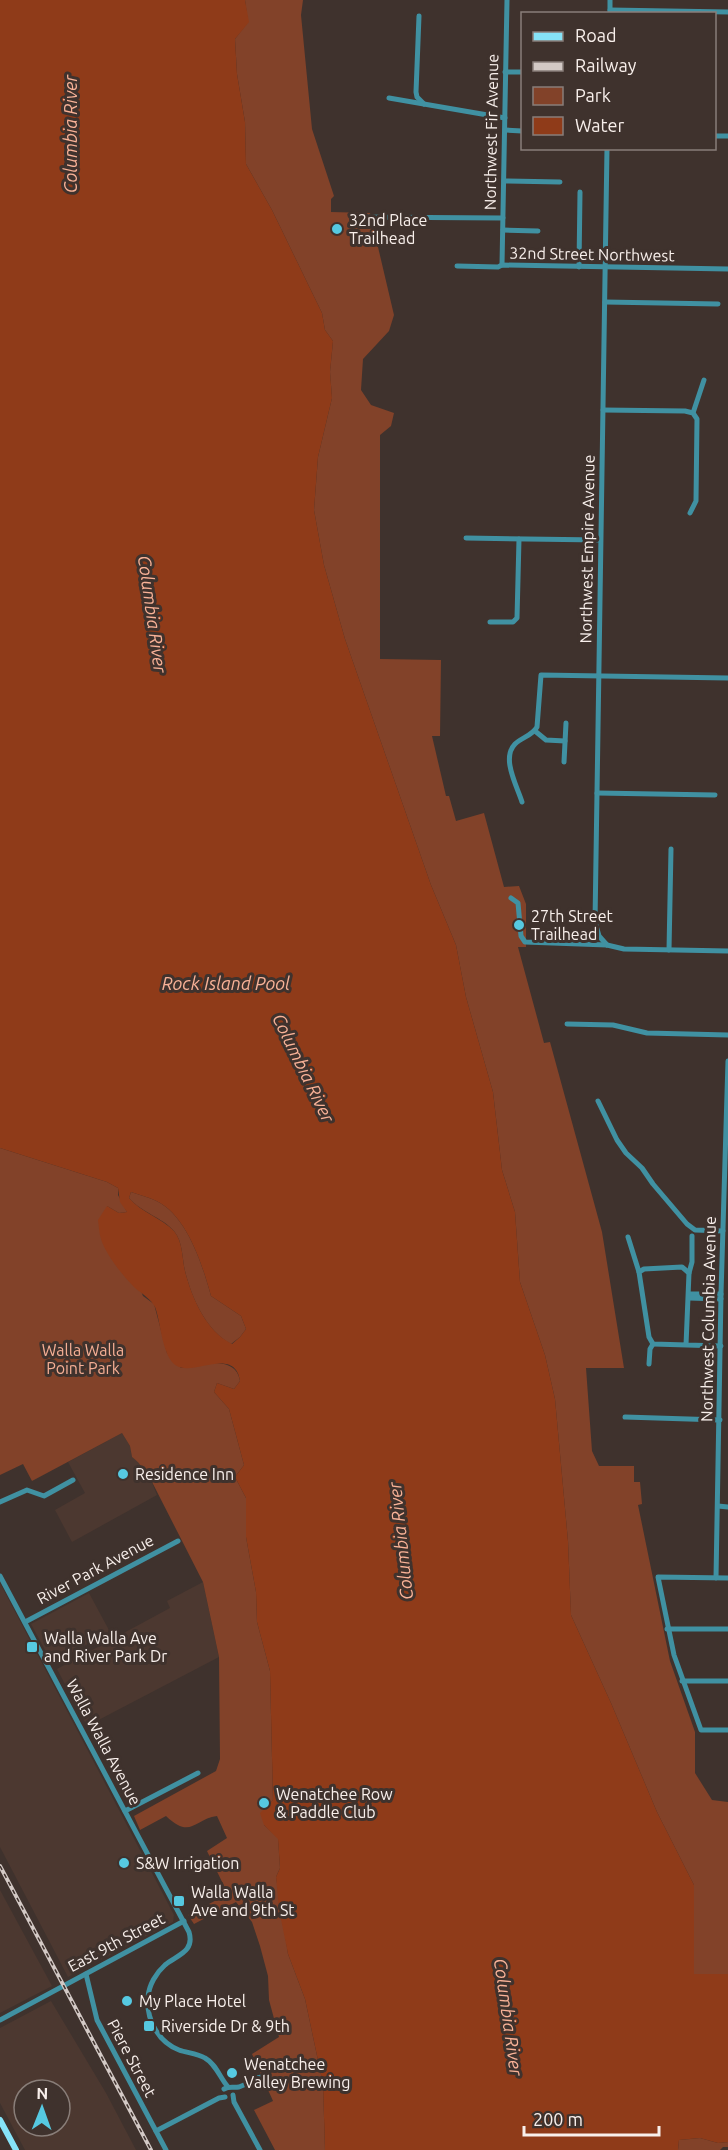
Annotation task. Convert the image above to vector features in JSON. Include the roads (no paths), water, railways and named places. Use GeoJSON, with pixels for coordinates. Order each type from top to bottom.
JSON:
{"type":"FeatureCollection","features":[{"type":"Feature","properties":{"kind":"main road"},"geometry":{"type":"LineString","coordinates":[[0,2120],[16,2150]]}},
{"type":"Feature","properties":{"kind":"street","name":"Northwest Fir Avenue"},"geometry":{"type":"LineString","coordinates":[[502,265],[507,0]]}},
{"type":"Feature","properties":{"kind":"street"},"geometry":{"type":"LineString","coordinates":[[610,0],[610,12],[728,12]]}},
{"type":"Feature","properties":{"kind":"street"},"geometry":{"type":"LineString","coordinates":[[418,16],[416,92],[425,105]]}},
{"type":"Feature","properties":{"kind":"street"},"geometry":{"type":"LineString","coordinates":[[506,72],[521,72]]}},
{"type":"Feature","properties":{"kind":"street"},"geometry":{"type":"LineString","coordinates":[[389,98],[505,118]]}},
{"type":"Feature","properties":{"kind":"street"},"geometry":{"type":"LineString","coordinates":[[505,130],[521,131]]}},
{"type":"Feature","properties":{"kind":"street","name":"Northwest Empire Avenue"},"geometry":{"type":"LineString","coordinates":[[607,150],[595,922],[599,936],[607,945]]}},
{"type":"Feature","properties":{"kind":"street"},"geometry":{"type":"LineString","coordinates":[[504,181],[560,182]]}},
{"type":"Feature","properties":{"kind":"street"},"geometry":{"type":"LineString","coordinates":[[579,267],[580,192]]}},
{"type":"Feature","properties":{"kind":"street"},"geometry":{"type":"LineString","coordinates":[[352,217],[503,218]]}},
{"type":"Feature","properties":{"kind":"street"},"geometry":{"type":"LineString","coordinates":[[503,230],[538,231]]}},
{"type":"Feature","properties":{"kind":"street","name":"32nd Street Northwest"},"geometry":{"type":"LineString","coordinates":[[457,266],[728,269]]}},
{"type":"Feature","properties":{"kind":"street"},"geometry":{"type":"LineString","coordinates":[[605,302],[718,304]]}},
{"type":"Feature","properties":{"kind":"street"},"geometry":{"type":"LineString","coordinates":[[693,413],[704,380]]}},
{"type":"Feature","properties":{"kind":"street"},"geometry":{"type":"LineString","coordinates":[[603,410],[693,413],[697,419],[696,501],[690,513]]}},
{"type":"Feature","properties":{"kind":"street"},"geometry":{"type":"LineString","coordinates":[[466,538],[600,540]]}},
{"type":"Feature","properties":{"kind":"street"},"geometry":{"type":"LineString","coordinates":[[490,622],[513,621],[517,618],[519,539]]}},
{"type":"Feature","properties":{"kind":"street"},"geometry":{"type":"LineString","coordinates":[[522,802],[510,765],[510,755],[514,745],[535,731],[539,722],[541,675],[728,678]]}},
{"type":"Feature","properties":{"kind":"street"},"geometry":{"type":"LineString","coordinates":[[564,762],[566,723]]}},
{"type":"Feature","properties":{"kind":"street"},"geometry":{"type":"LineString","coordinates":[[535,731],[546,740],[565,741]]}},
{"type":"Feature","properties":{"kind":"street"},"geometry":{"type":"LineString","coordinates":[[597,793],[715,795]]}},
{"type":"Feature","properties":{"kind":"street"},"geometry":{"type":"LineString","coordinates":[[669,950],[671,849]]}},
{"type":"Feature","properties":{"kind":"street"},"geometry":{"type":"LineString","coordinates":[[511,898],[518,903],[523,940],[529,943],[607,945],[624,949],[728,951]]}},
{"type":"Feature","properties":{"kind":"street"},"geometry":{"type":"LineString","coordinates":[[567,1024],[613,1025],[647,1033],[728,1035]]}},
{"type":"Feature","properties":{"kind":"street","name":"Northwest Columbia Avenue"},"geometry":{"type":"LineString","coordinates":[[716,1578],[721,1296],[725,1268],[723,1231],[728,1060]]}},
{"type":"Feature","properties":{"kind":"street"},"geometry":{"type":"LineString","coordinates":[[598,1101],[617,1140],[687,1224],[695,1230],[723,1231]]}},
{"type":"Feature","properties":{"kind":"street"},"geometry":{"type":"LineString","coordinates":[[686,1345],[692,1236]]}},
{"type":"Feature","properties":{"kind":"street"},"geometry":{"type":"LineString","coordinates":[[628,1237],[639,1272],[649,1337],[653,1344]]}},
{"type":"Feature","properties":{"kind":"street"},"geometry":{"type":"LineString","coordinates":[[639,1272],[644,1269],[682,1267],[689,1273]]}},
{"type":"Feature","properties":{"kind":"street"},"geometry":{"type":"LineString","coordinates":[[689,1296],[721,1296]]}},
{"type":"Feature","properties":{"kind":"street"},"geometry":{"type":"LineString","coordinates":[[653,1344],[721,1346]]}},
{"type":"Feature","properties":{"kind":"street"},"geometry":{"type":"LineString","coordinates":[[649,1364],[650,1349],[653,1344]]}},
{"type":"Feature","properties":{"kind":"street"},"geometry":{"type":"LineString","coordinates":[[625,1417],[720,1420]]}},
{"type":"Feature","properties":{"kind":"street"},"geometry":{"type":"LineString","coordinates":[[0,1502],[27,1490],[44,1496],[73,1480]]}},
{"type":"Feature","properties":{"kind":"street"},"geometry":{"type":"LineString","coordinates":[[718,1506],[728,1507]]}},
{"type":"Feature","properties":{"kind":"street","name":"River Park Avenue"},"geometry":{"type":"LineString","coordinates":[[25,1622],[178,1541]]}},
{"type":"Feature","properties":{"kind":"street","name":"Walla Walla Avenue"},"geometry":{"type":"LineString","coordinates":[[0,1576],[184,1921]]}},
{"type":"Feature","properties":{"kind":"street"},"geometry":{"type":"LineString","coordinates":[[728,1578],[658,1577],[667,1629],[682,1681],[700,1730],[728,1730]]}},
{"type":"Feature","properties":{"kind":"street"},"geometry":{"type":"LineString","coordinates":[[667,1629],[728,1629]]}},
{"type":"Feature","properties":{"kind":"street"},"geometry":{"type":"LineString","coordinates":[[682,1681],[728,1681]]}},
{"type":"Feature","properties":{"kind":"street"},"geometry":{"type":"LineString","coordinates":[[125,1811],[198,1773]]}},
{"type":"Feature","properties":{"kind":"street"},"geometry":{"type":"LineString","coordinates":[[184,1921],[191,1936],[190,1945],[185,1953],[165,1966],[154,1980],[148,1995],[148,2013],[153,2026],[164,2040],[181,2051],[205,2058],[212,2063],[260,2150]]}},
{"type":"Feature","properties":{"kind":"street","name":"East 9th Street"},"geometry":{"type":"LineString","coordinates":[[0,2020],[184,1921]]}},
{"type":"Feature","properties":{"kind":"street","name":"Piere Street"},"geometry":{"type":"LineString","coordinates":[[86,1974],[97,2020],[166,2150]]}},
{"type":"Feature","properties":{"kind":"street"},"geometry":{"type":"LineString","coordinates":[[156,2131],[239,2086],[260,2076],[269,2077]]}},
{"type":"Feature","properties":{"kind":"water","name":"Rock Island Pool"},"geometry":{"type":"Polygon","coordinates":[[[0,0],[245,0],[249,22],[235,39],[237,74],[245,122],[246,164],[272,210],[322,313],[325,330],[333,341],[330,372],[332,398],[318,457],[314,510],[324,565],[345,639],[431,885],[456,945],[466,997],[493,1092],[502,1170],[515,1212],[520,1282],[545,1355],[555,1399],[568,1541],[571,1615],[657,1812],[694,1885],[694,1974],[728,1974],[728,2142],[718,2143],[700,2138],[679,2140],[678,2150],[325,2150],[323,2084],[305,1999],[288,1954],[279,1909],[276,1877],[280,1868],[278,1839],[264,1825],[260,1813],[273,1800],[270,1671],[257,1622],[256,1592],[246,1537],[246,1498],[235,1477],[244,1465],[229,1409],[214,1392],[217,1383],[234,1389],[240,1381],[237,1371],[230,1365],[222,1364],[184,1368],[177,1366],[168,1356],[154,1304],[120,1271],[101,1239],[98,1220],[107,1206],[119,1213],[127,1212],[120,1202],[118,1188],[107,1182],[0,1148],[0,0]],[[131,1192],[129,1198],[177,1235],[185,1271],[201,1313],[215,1331],[232,1344],[246,1329],[241,1316],[211,1296],[195,1248],[182,1225],[166,1207],[131,1192]]]}},
{"type":"Feature","properties":{"kind":"railway"},"geometry":{"type":"LineString","coordinates":[[0,1866],[151,2150]]}},
{"type":"Feature","properties":{"kind":"place","name":"32nd Place Trailhead"},"geometry":{"type":"Point","coordinates":[337,229]}},
{"type":"Feature","properties":{"kind":"place","name":"27th Street Trailhead"},"geometry":{"type":"Point","coordinates":[519,925]}},
{"type":"Feature","properties":{"kind":"place","name":"Residence Inn"},"geometry":{"type":"Point","coordinates":[123,1474]}},
{"type":"Feature","properties":{"kind":"place","name":"Walla Walla Ave and River Park Dr"},"geometry":{"type":"Point","coordinates":[32,1647]}},
{"type":"Feature","properties":{"kind":"place","name":"Wenatchee Row & Paddle Club"},"geometry":{"type":"Point","coordinates":[264,1803]}},
{"type":"Feature","properties":{"kind":"place","name":"S&W Irrigation"},"geometry":{"type":"Point","coordinates":[124,1863]}},
{"type":"Feature","properties":{"kind":"place","name":"Walla Walla Ave and 9th St"},"geometry":{"type":"Point","coordinates":[179,1901]}},
{"type":"Feature","properties":{"kind":"place","name":"My Place Hotel"},"geometry":{"type":"Point","coordinates":[127,2001]}},
{"type":"Feature","properties":{"kind":"place","name":"Riverside Dr & 9th"},"geometry":{"type":"Point","coordinates":[149,2026]}},
{"type":"Feature","properties":{"kind":"place","name":"Wenatchee Valley Brewing"},"geometry":{"type":"Point","coordinates":[232,2073]}},
{"type":"Feature","properties":{"kind":"water label","name":"Columbia River"},"geometry":{"type":"Point","coordinates":[71,134]}},
{"type":"Feature","properties":{"kind":"water label","name":"Columbia River"},"geometry":{"type":"Point","coordinates":[152,614]}},
{"type":"Feature","properties":{"kind":"water label","name":"Columbia River"},"geometry":{"type":"Point","coordinates":[303,1068]}},
{"type":"Feature","properties":{"kind":"water label","name":"Columbia River"},"geometry":{"type":"Point","coordinates":[401,1541]}},
{"type":"Feature","properties":{"kind":"water label","name":"Columbia River"},"geometry":{"type":"Point","coordinates":[508,2017]}},
{"type":"Feature","properties":{"kind":"park label","name":"Walla Walla Point Park"},"geometry":{"type":"Point","coordinates":[83,1359]}}]}
